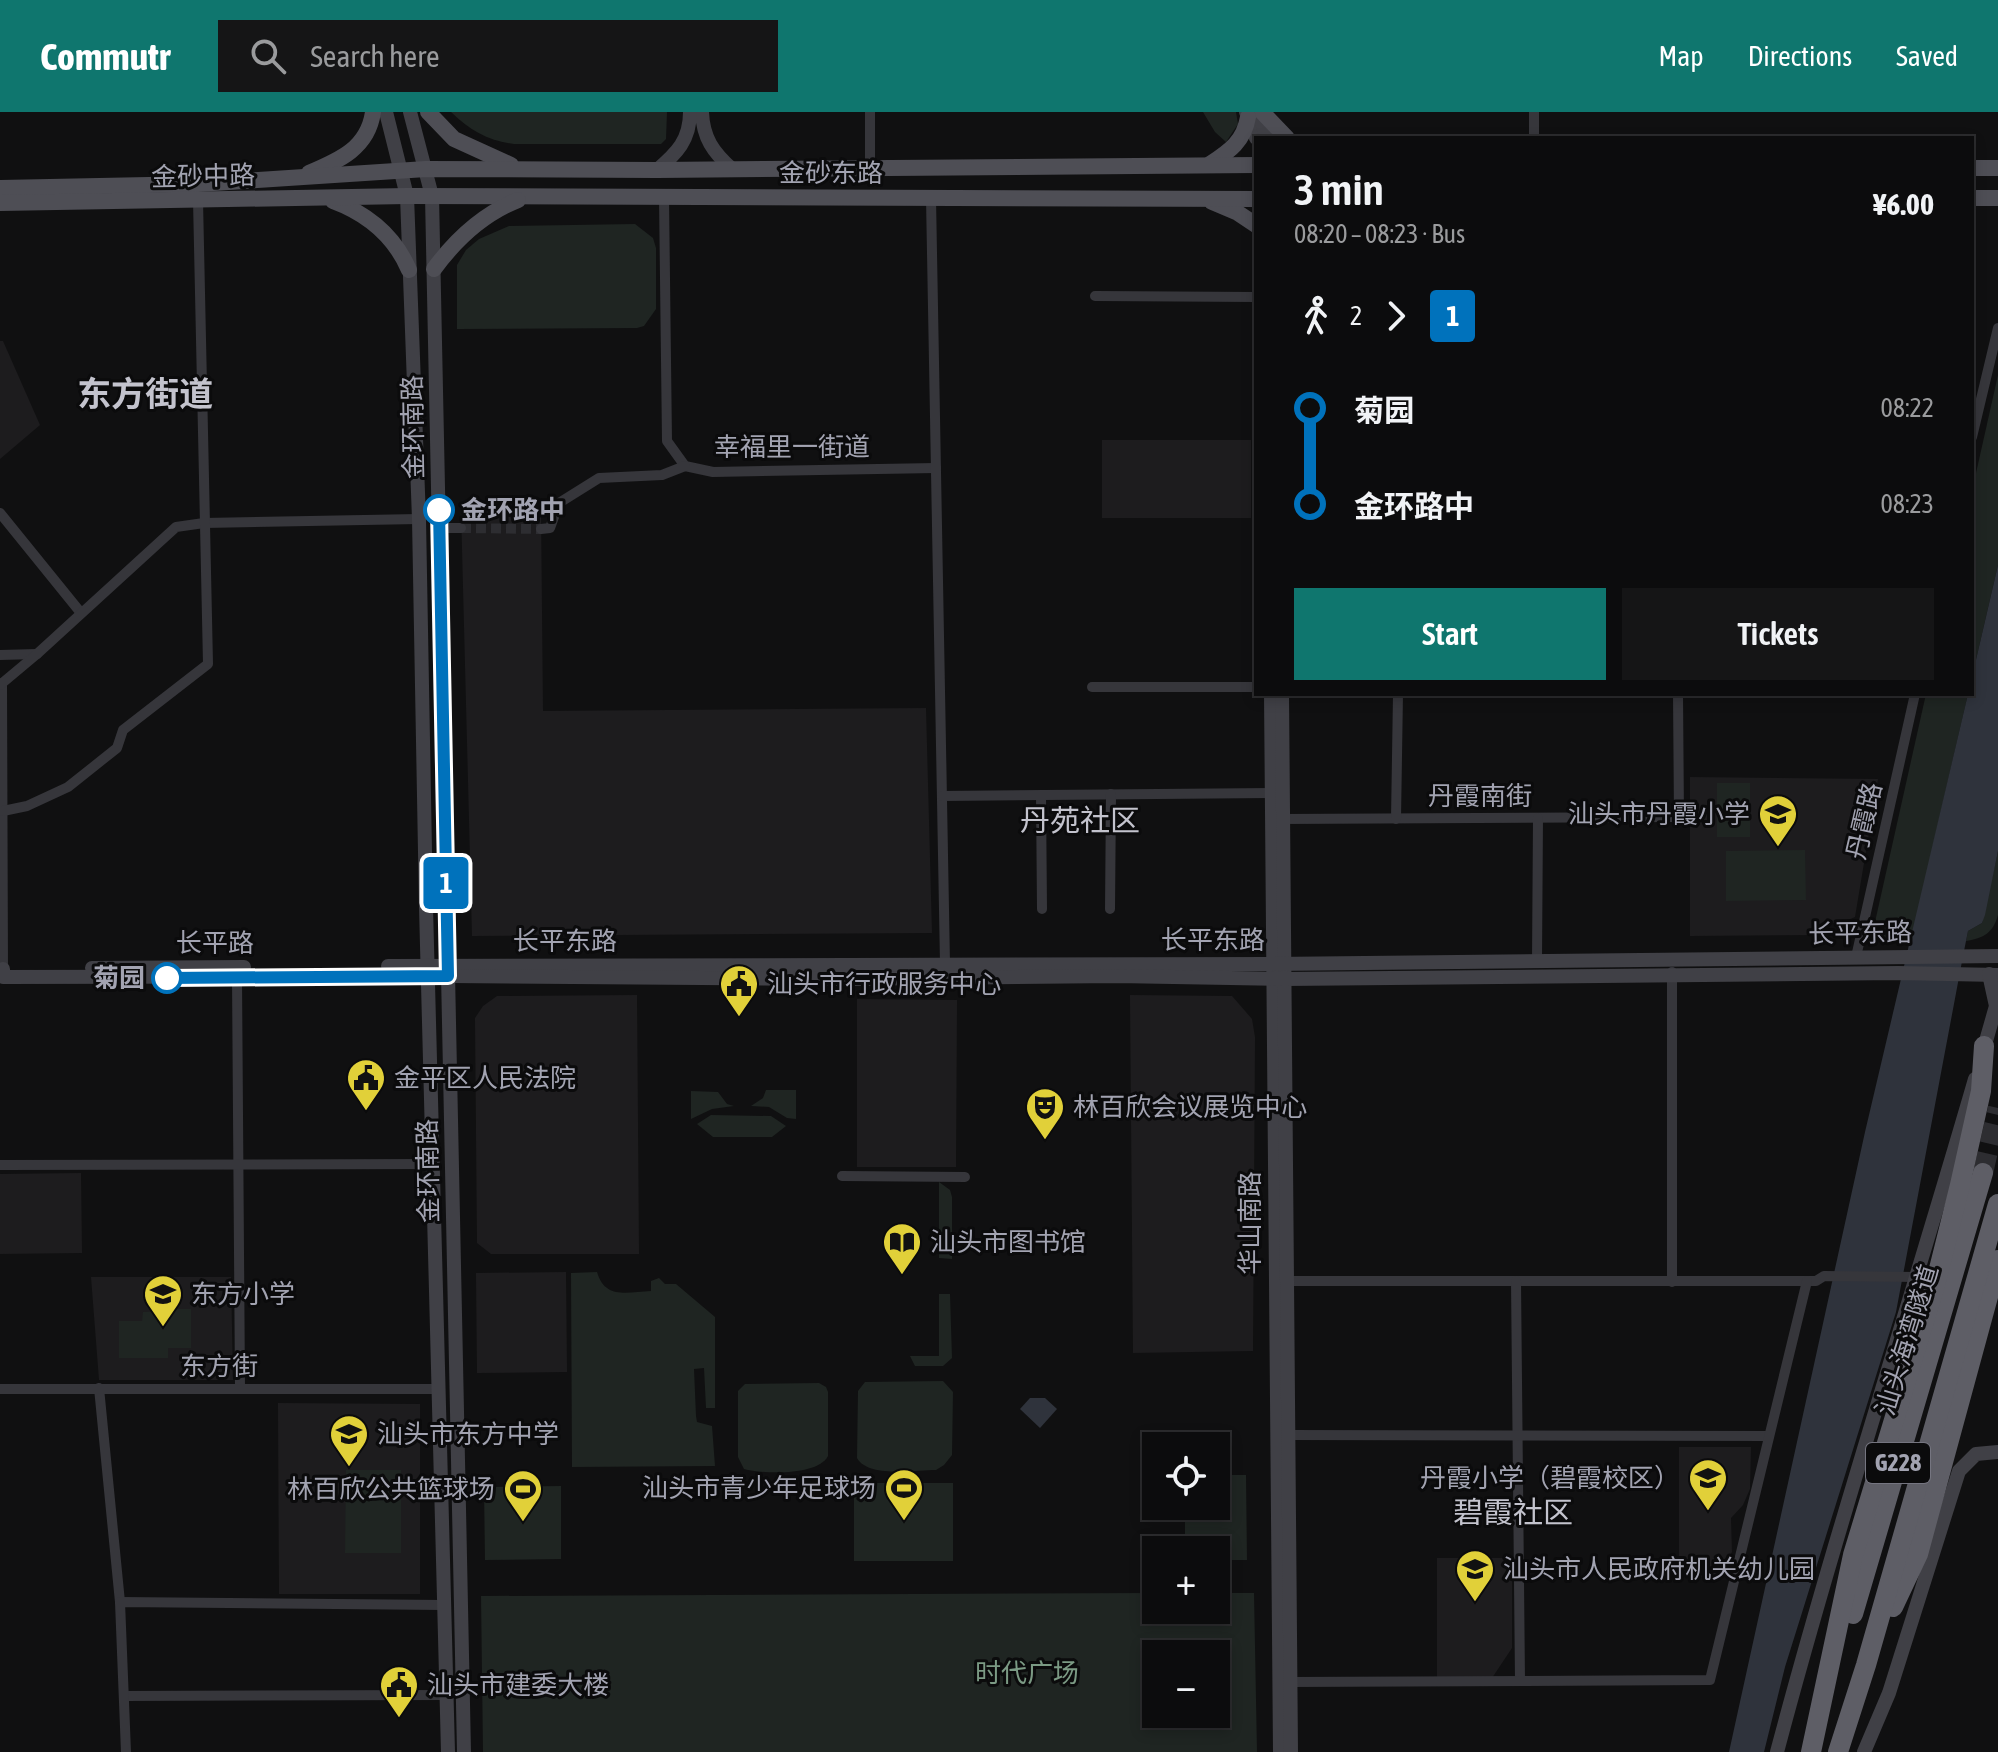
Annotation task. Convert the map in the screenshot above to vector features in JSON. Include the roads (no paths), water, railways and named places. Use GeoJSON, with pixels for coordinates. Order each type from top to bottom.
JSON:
{"type":"FeatureCollection","features":[{"type":"Feature","properties":{"kind":"highway"},"geometry":{"type":"LineString","coordinates":[[1811,1752],[1853,1555],[1935,1285],[1957,1200],[1981,1091],[1984,1046]]}},
{"type":"Feature","properties":{"kind":"highway","name":"汕头海湾隧道"},"geometry":{"type":"LineString","coordinates":[[1811,1752],[1983,1173]]}},
{"type":"Feature","properties":{"kind":"highway","name":"汕头海湾隧道"},"geometry":{"type":"LineString","coordinates":[[1838,1752],[1866,1665],[1998,1204]]}},
{"type":"Feature","properties":{"kind":"highway"},"geometry":{"type":"LineString","coordinates":[[1866,1665],[1918,1554],[1998,1260]]}},
{"type":"Feature","properties":{"kind":"main road"},"geometry":{"type":"LineString","coordinates":[[301,177],[342,159],[364,139],[371,127],[373,112]]}},
{"type":"Feature","properties":{"kind":"main road"},"geometry":{"type":"LineString","coordinates":[[428,112],[454,139],[520,169]]}},
{"type":"Feature","properties":{"kind":"main road"},"geometry":{"type":"LineString","coordinates":[[1210,164],[1237,143],[1253,113],[1284,136]]}},
{"type":"Feature","properties":{"kind":"main road","name":"金砂东路"},"geometry":{"type":"LineString","coordinates":[[401,170],[1254,165]]}},
{"type":"Feature","properties":{"kind":"main road"},"geometry":{"type":"LineString","coordinates":[[1974,168],[1998,168]]}},
{"type":"Feature","properties":{"kind":"main road","name":"金砂中路"},"geometry":{"type":"LineString","coordinates":[[0,188],[198,184],[401,170]]}},
{"type":"Feature","properties":{"kind":"main road","name":"金砂中路"},"geometry":{"type":"LineString","coordinates":[[0,203],[407,196]]}},
{"type":"Feature","properties":{"kind":"main road","name":"金砂东路"},"geometry":{"type":"LineString","coordinates":[[407,196],[1254,199]]}},
{"type":"Feature","properties":{"kind":"main road"},"geometry":{"type":"LineString","coordinates":[[434,269],[449,248],[468,230],[504,206],[528,197]]}},
{"type":"Feature","properties":{"kind":"main road"},"geometry":{"type":"LineString","coordinates":[[324,198],[350,208],[382,230],[402,254],[409,270]]}},
{"type":"Feature","properties":{"kind":"main road"},"geometry":{"type":"LineString","coordinates":[[1199,198],[1238,213],[1254,224]]}},
{"type":"Feature","properties":{"kind":"main road"},"geometry":{"type":"LineString","coordinates":[[1974,198],[1998,198]]}},
{"type":"Feature","properties":{"kind":"street","name":"金环南路"},"geometry":{"type":"LineString","coordinates":[[386,112],[407,196],[419,519],[427,971],[448,1752]]}},
{"type":"Feature","properties":{"kind":"street","name":"金环南路"},"geometry":{"type":"LineString","coordinates":[[410,112],[432,196],[464,1752]]}},
{"type":"Feature","properties":{"kind":"street"},"geometry":{"type":"LineString","coordinates":[[657,170],[681,150],[690,124],[690,112]]}},
{"type":"Feature","properties":{"kind":"street"},"geometry":{"type":"LineString","coordinates":[[702,112],[708,142],[732,169]]}},
{"type":"Feature","properties":{"kind":"street"},"geometry":{"type":"LineString","coordinates":[[870,112],[870,169]]}},
{"type":"Feature","properties":{"kind":"street"},"geometry":{"type":"LineString","coordinates":[[1534,112],[1534,136]]}},
{"type":"Feature","properties":{"kind":"street"},"geometry":{"type":"LineString","coordinates":[[1253,113],[1256,136]]}},
{"type":"Feature","properties":{"kind":"street"},"geometry":{"type":"LineString","coordinates":[[1253,113],[1266,136]]}},
{"type":"Feature","properties":{"kind":"street","name":"幸福里一街道"},"geometry":{"type":"LineString","coordinates":[[664,197],[667,441],[685,466],[713,472],[936,468]]}},
{"type":"Feature","properties":{"kind":"street"},"geometry":{"type":"LineString","coordinates":[[931,198],[945,964]]}},
{"type":"Feature","properties":{"kind":"street"},"geometry":{"type":"LineString","coordinates":[[3,811],[27,806],[68,787],[117,748],[123,730],[208,664],[198,200]]}},
{"type":"Feature","properties":{"kind":"street"},"geometry":{"type":"LineString","coordinates":[[1095,296],[1254,297]]}},
{"type":"Feature","properties":{"kind":"street"},"geometry":{"type":"LineString","coordinates":[[1974,418],[1998,328]]}},
{"type":"Feature","properties":{"kind":"street"},"geometry":{"type":"LineString","coordinates":[[541,529],[550,528],[559,503],[599,478],[662,475],[685,466]]}},
{"type":"Feature","properties":{"kind":"street"},"geometry":{"type":"LineString","coordinates":[[0,513],[81,613]]}},
{"type":"Feature","properties":{"kind":"street"},"geometry":{"type":"LineString","coordinates":[[2,973],[1,684],[176,527],[204,523],[419,519]]}},
{"type":"Feature","properties":{"kind":"street"},"geometry":{"type":"LineString","coordinates":[[439,528],[461,528]]}},
{"type":"Feature","properties":{"kind":"street"},"geometry":{"type":"LineString","coordinates":[[0,655],[37,654]]}},
{"type":"Feature","properties":{"kind":"street"},"geometry":{"type":"LineString","coordinates":[[1092,687],[1254,687]]}},
{"type":"Feature","properties":{"kind":"street","name":"华山南路"},"geometry":{"type":"LineString","coordinates":[[1271,696],[1271,793],[1286,1281],[1291,1752]]}},
{"type":"Feature","properties":{"kind":"street","name":"华山南路"},"geometry":{"type":"LineString","coordinates":[[1280,1752],[1278,971],[1282,696]]}},
{"type":"Feature","properties":{"kind":"street"},"geometry":{"type":"LineString","coordinates":[[1396,819],[1398,696]]}},
{"type":"Feature","properties":{"kind":"street","name":"丹霞南街"},"geometry":{"type":"LineString","coordinates":[[1281,819],[1679,817],[1678,696]]}},
{"type":"Feature","properties":{"kind":"street","name":"丹霞路"},"geometry":{"type":"LineString","coordinates":[[1856,957],[1915,696]]}},
{"type":"Feature","properties":{"kind":"street"},"geometry":{"type":"LineString","coordinates":[[942,796],[1271,793]]}},
{"type":"Feature","properties":{"kind":"street"},"geometry":{"type":"LineString","coordinates":[[1110,909],[1111,794]]}},
{"type":"Feature","properties":{"kind":"street"},"geometry":{"type":"LineString","coordinates":[[1041,795],[1042,909]]}},
{"type":"Feature","properties":{"kind":"street"},"geometry":{"type":"LineString","coordinates":[[1537,960],[1538,818]]}},
{"type":"Feature","properties":{"kind":"street","name":"长平东路"},"geometry":{"type":"LineString","coordinates":[[448,971],[811,979],[1117,976],[1537,960],[1672,968],[1856,957],[1968,957],[1995,953]]}},
{"type":"Feature","properties":{"kind":"street","name":"长平东路"},"geometry":{"type":"LineString","coordinates":[[427,971],[945,964],[1278,971],[1672,968],[1994,974]]}},
{"type":"Feature","properties":{"kind":"street"},"geometry":{"type":"LineString","coordinates":[[1672,968],[1672,1282]]}},
{"type":"Feature","properties":{"kind":"street","name":"长平路"},"geometry":{"type":"LineString","coordinates":[[2,973],[427,971]]}},
{"type":"Feature","properties":{"kind":"street","name":"长平路"},"geometry":{"type":"LineString","coordinates":[[2,973],[237,977],[427,971]]}},
{"type":"Feature","properties":{"kind":"street"},"geometry":{"type":"LineString","coordinates":[[1777,1752],[1807,1637],[1996,1006],[1994,974]]}},
{"type":"Feature","properties":{"kind":"street"},"geometry":{"type":"LineString","coordinates":[[237,977],[240,1388]]}},
{"type":"Feature","properties":{"kind":"street"},"geometry":{"type":"LineString","coordinates":[[0,1165],[433,1164]]}},
{"type":"Feature","properties":{"kind":"street"},"geometry":{"type":"LineString","coordinates":[[842,1176],[965,1177]]}},
{"type":"Feature","properties":{"kind":"street"},"geometry":{"type":"LineString","coordinates":[[1286,1281],[1672,1282],[1816,1281],[1824,1276],[1913,1277]]}},
{"type":"Feature","properties":{"kind":"street"},"geometry":{"type":"LineString","coordinates":[[1516,1281],[1520,1681]]}},
{"type":"Feature","properties":{"kind":"street"},"geometry":{"type":"LineString","coordinates":[[1290,1682],[1710,1680],[1807,1281]]}},
{"type":"Feature","properties":{"kind":"street"},"geometry":{"type":"LineString","coordinates":[[99,1388],[120,1602],[126,1752]]}},
{"type":"Feature","properties":{"kind":"street","name":"东方街"},"geometry":{"type":"LineString","coordinates":[[0,1389],[439,1389]]}},
{"type":"Feature","properties":{"kind":"street"},"geometry":{"type":"LineString","coordinates":[[1287,1435],[1769,1436]]}},
{"type":"Feature","properties":{"kind":"street"},"geometry":{"type":"LineString","coordinates":[[1864,1752],[1889,1693],[1959,1471],[1976,1454],[1998,1452]]}},
{"type":"Feature","properties":{"kind":"street"},"geometry":{"type":"LineString","coordinates":[[120,1602],[444,1605]]}},
{"type":"Feature","properties":{"kind":"street"},"geometry":{"type":"LineString","coordinates":[[124,1696],[447,1695]]}},
{"type":"Feature","properties":{"kind":"tunnel"},"geometry":{"type":"LineString","coordinates":[[461,528],[541,529]]}},
{"type":"Feature","properties":{"kind":"tunnel"},"geometry":{"type":"LineString","coordinates":[[1983,1173],[1998,1108]]}},
{"type":"Feature","properties":{"kind":"place","name":"金环路中"},"geometry":{"type":"Point","coordinates":[439,510]}},
{"type":"Feature","properties":{"kind":"place","name":"汕头市丹霞小学"},"geometry":{"type":"Point","coordinates":[1778,848]}},
{"type":"Feature","properties":{"kind":"place","name":"菊园"},"geometry":{"type":"Point","coordinates":[167,978]}},
{"type":"Feature","properties":{"kind":"place","name":"汕头市行政服务中心"},"geometry":{"type":"Point","coordinates":[739,1018]}},
{"type":"Feature","properties":{"kind":"place","name":"金平区人民法院"},"geometry":{"type":"Point","coordinates":[366,1112]}},
{"type":"Feature","properties":{"kind":"place","name":"林百欣会议展览中心"},"geometry":{"type":"Point","coordinates":[1045,1141]}},
{"type":"Feature","properties":{"kind":"place","name":"汕头市图书馆"},"geometry":{"type":"Point","coordinates":[902,1276]}},
{"type":"Feature","properties":{"kind":"place","name":"东方小学"},"geometry":{"type":"Point","coordinates":[163,1328]}},
{"type":"Feature","properties":{"kind":"place","name":"汕头市东方中学"},"geometry":{"type":"Point","coordinates":[349,1468]}},
{"type":"Feature","properties":{"kind":"place","name":"丹霞小学（碧霞校区）"},"geometry":{"type":"Point","coordinates":[1708,1512]}},
{"type":"Feature","properties":{"kind":"place","name":"汕头市青少年足球场"},"geometry":{"type":"Point","coordinates":[904,1522]}},
{"type":"Feature","properties":{"kind":"place","name":"林百欣公共篮球场"},"geometry":{"type":"Point","coordinates":[523,1523]}},
{"type":"Feature","properties":{"kind":"place","name":"汕头市人民政府机关幼儿园"},"geometry":{"type":"Point","coordinates":[1475,1603]}},
{"type":"Feature","properties":{"kind":"place","name":"汕头市建委大楼"},"geometry":{"type":"Point","coordinates":[399,1719]}},
{"type":"Feature","properties":{"kind":"district","name":"东方街道"},"geometry":{"type":"Point","coordinates":[145,394]}},
{"type":"Feature","properties":{"kind":"district","name":"丹苑社区"},"geometry":{"type":"Point","coordinates":[1080,821]}},
{"type":"Feature","properties":{"kind":"district","name":"碧霞社区"},"geometry":{"type":"Point","coordinates":[1513,1513]}},
{"type":"Feature","properties":{"kind":"park label","name":"时代广场"},"geometry":{"type":"Point","coordinates":[1027,1673]}}]}
